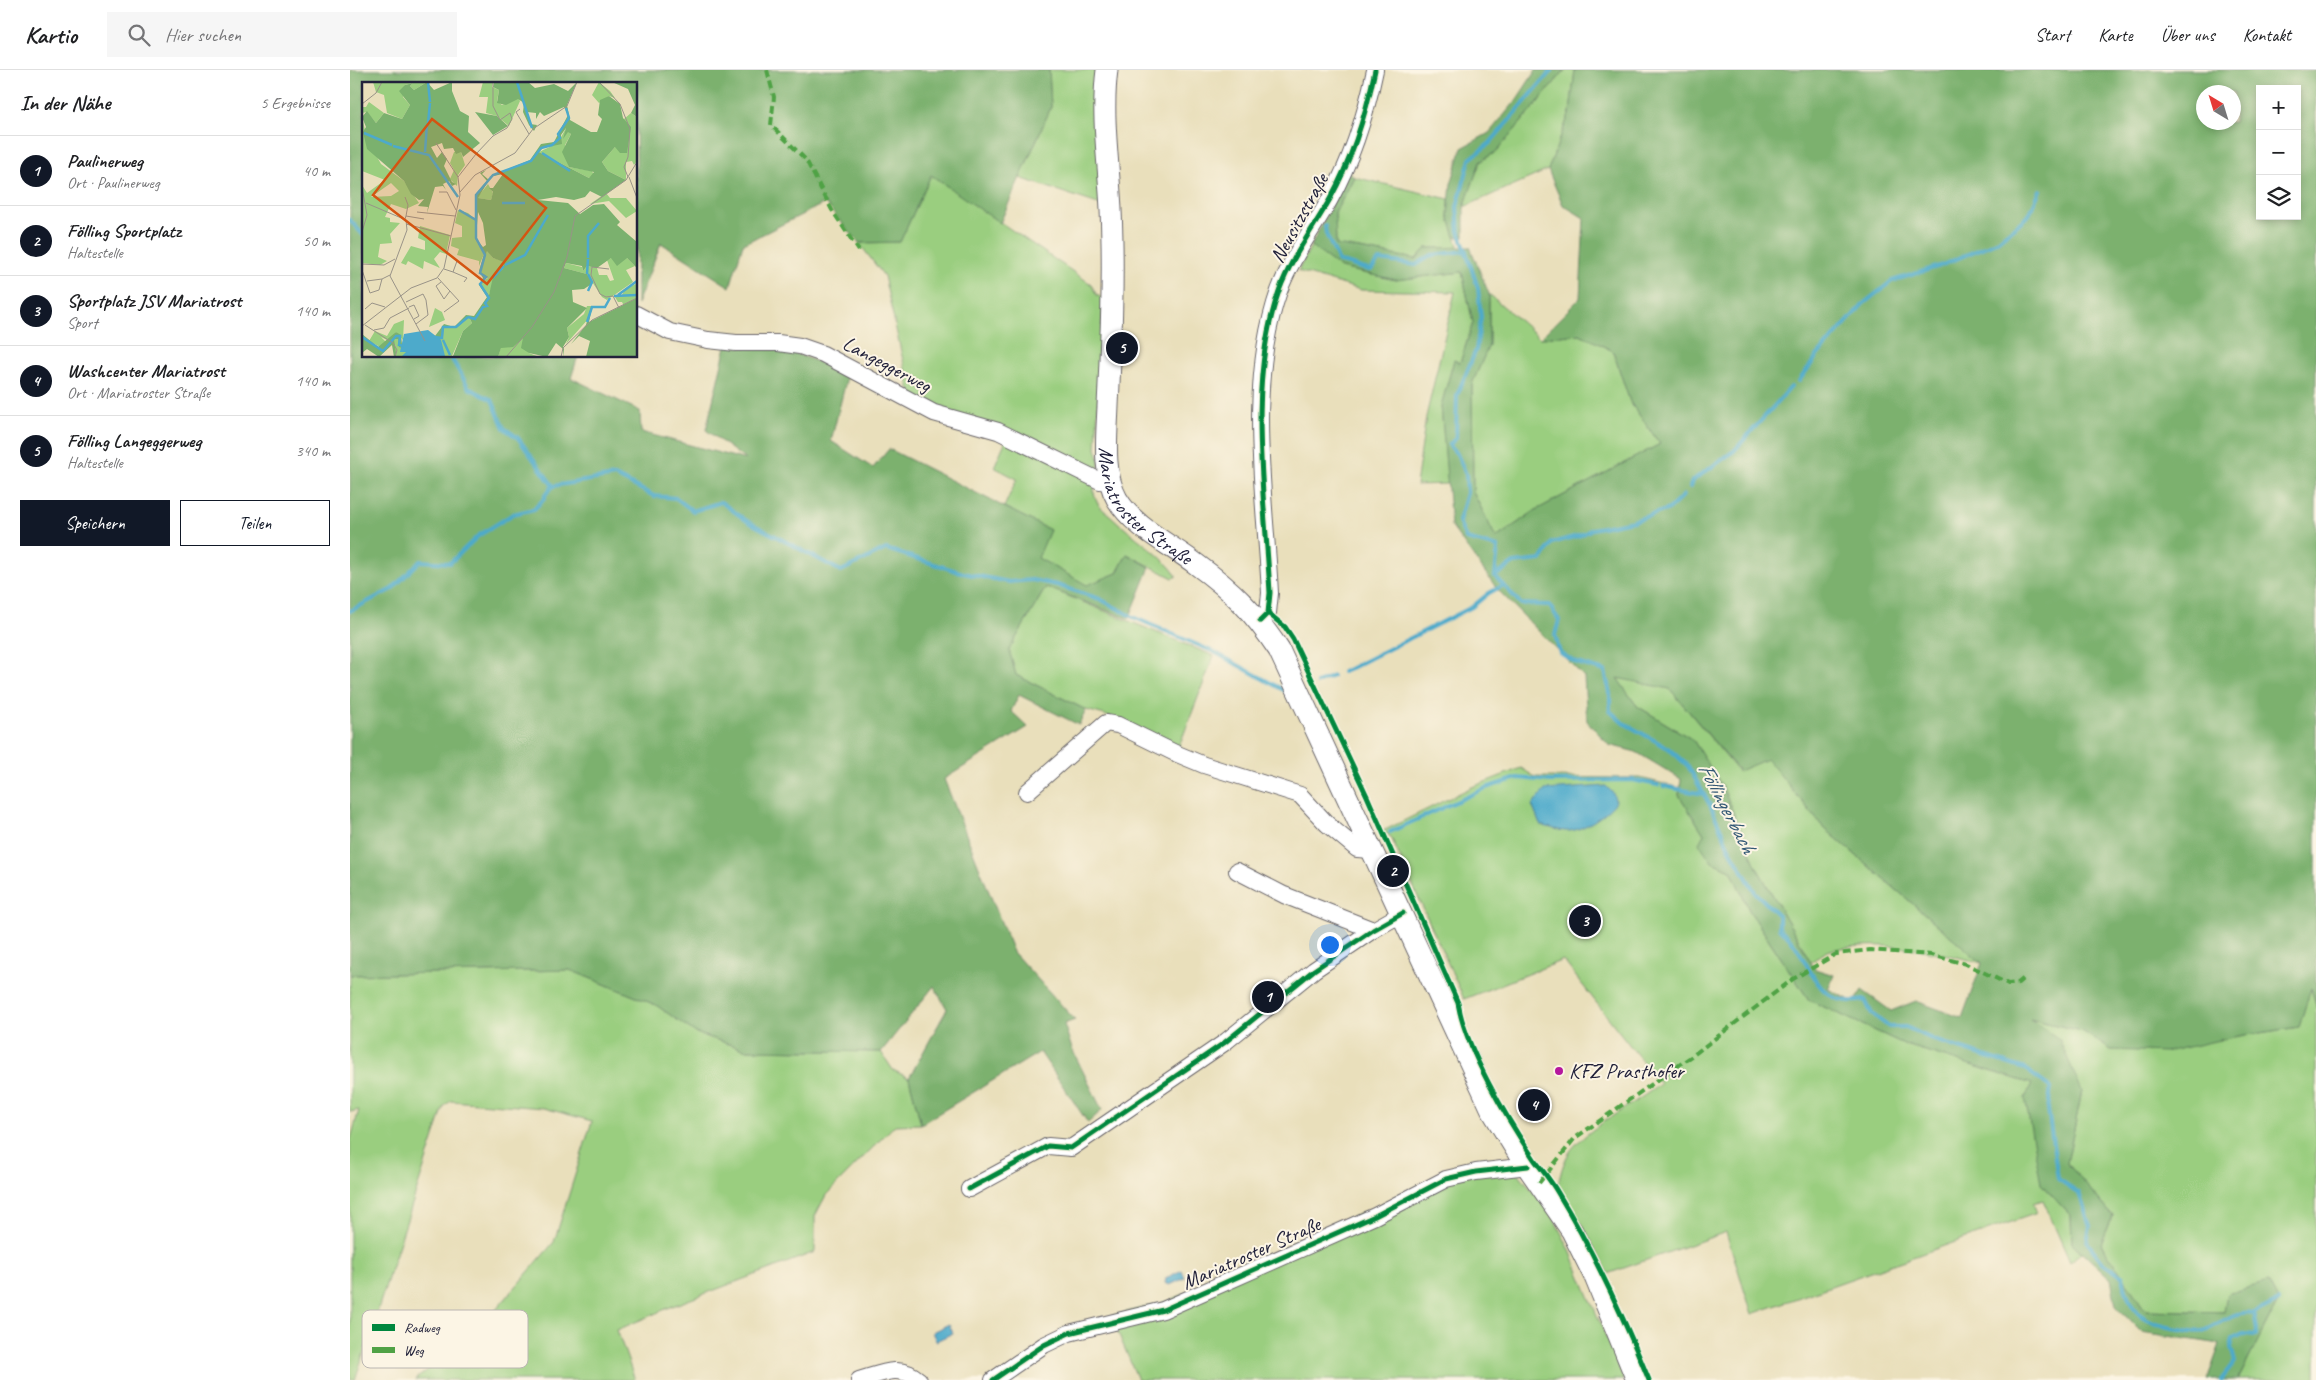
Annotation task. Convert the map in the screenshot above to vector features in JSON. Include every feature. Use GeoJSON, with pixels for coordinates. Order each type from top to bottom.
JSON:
{"type":"FeatureCollection","features":[{"type":"Feature","properties":{"kind":"main road","name":"Mariatroster Straße"},"geometry":{"type":"LineString","coordinates":[[1106,70],[1105,99],[1111,211],[1112,324],[1107,444],[1111,482],[1117,499],[1135,520],[1231,592],[1260,621],[1279,650],[1494,1112],[1572,1231],[1595,1277],[1637,1380]]}},
{"type":"Feature","properties":{"kind":"street","name":"Neusitzstraße"},"geometry":{"type":"LineString","coordinates":[[1260,621],[1268,613],[1270,593],[1260,420],[1268,328],[1285,274],[1331,197],[1344,171],[1369,101],[1375,70]]}},
{"type":"Feature","properties":{"kind":"street","name":"Langeggerweg"},"geometry":{"type":"LineString","coordinates":[[638,315],[670,332],[708,340],[736,344],[778,343],[800,346],[823,354],[934,413],[998,431],[1100,481],[1111,482]]}},
{"type":"Feature","properties":{"kind":"street"},"geometry":{"type":"LineString","coordinates":[[1027,792],[1106,723],[1118,725],[1175,753],[1300,795],[1327,824],[1357,849],[1373,850]]}},
{"type":"Feature","properties":{"kind":"street"},"geometry":{"type":"LineString","coordinates":[[1237,871],[1284,895],[1373,930]]}},
{"type":"Feature","properties":{"kind":"street"},"geometry":{"type":"LineString","coordinates":[[969,1189],[1048,1146],[1071,1148],[1224,1043],[1314,970],[1373,930],[1403,913]]}},
{"type":"Feature","properties":{"kind":"street","name":"Mariatroster Straße"},"geometry":{"type":"LineString","coordinates":[[993,1380],[1044,1345],[1069,1333],[1163,1310],[1375,1216],[1446,1179],[1476,1172],[1528,1166]]}},
{"type":"Feature","properties":{"kind":"street"},"geometry":{"type":"LineString","coordinates":[[859,1380],[896,1369],[912,1374],[918,1380]]}},
{"type":"Feature","properties":{"kind":"green space"},"geometry":{"type":"Polygon","coordinates":[[[350,70],[1049,70],[1051,107],[1000,223],[931,175],[900,242],[859,243],[825,203],[743,244],[730,287],[661,243],[638,301],[638,82],[362,82],[362,358],[577,358],[571,378],[640,411],[641,432],[746,460],[706,430],[726,346],[786,350],[848,373],[831,441],[873,468],[889,449],[1050,530],[1038,558],[1087,585],[1117,573],[1127,554],[1150,567],[1129,619],[1046,587],[1009,650],[1016,675],[1086,710],[1079,725],[1019,695],[1011,711],[1028,727],[944,779],[1013,952],[1075,1020],[1064,1024],[1072,1049],[1102,1110],[1088,1123],[1040,1052],[921,1124],[909,1078],[947,1009],[934,986],[881,1052],[747,1050],[696,1033],[656,1005],[570,970],[350,975],[350,70]]]}},
{"type":"Feature","properties":{"kind":"green space"},"geometry":{"type":"Polygon","coordinates":[[[1049,70],[1098,70],[1104,206],[1020,178],[1051,107],[1049,70]]]}},
{"type":"Feature","properties":{"kind":"green space"},"geometry":{"type":"Polygon","coordinates":[[[1536,70],[1565,70],[1497,151],[1480,162],[1464,207],[1464,237],[1455,237],[1448,215],[1451,184],[1462,148],[1489,133],[1515,102],[1536,70]]]}},
{"type":"Feature","properties":{"kind":"green space"},"geometry":{"type":"Polygon","coordinates":[[[1565,70],[1575,70],[1570,112],[1548,170],[1464,207],[1480,162],[1497,151],[1565,70]]]}},
{"type":"Feature","properties":{"kind":"green space"},"geometry":{"type":"Polygon","coordinates":[[[1575,70],[2316,70],[2316,1006],[2311,988],[2299,1027],[2233,1037],[2166,1052],[2111,1050],[2082,1031],[2030,1019],[2059,1039],[2082,1091],[2067,1163],[2113,1216],[2101,1244],[2145,1310],[2224,1312],[2227,1294],[2268,1282],[2278,1301],[2238,1380],[2207,1380],[2220,1344],[2141,1332],[2116,1306],[2111,1279],[2072,1243],[2071,1216],[2041,1184],[2025,1098],[2032,1084],[1906,1045],[1809,1000],[1749,910],[1731,870],[1712,862],[1699,843],[1704,834],[1679,795],[1681,779],[1636,752],[1609,745],[1587,721],[1584,677],[1498,590],[1451,526],[1441,406],[1454,360],[1460,363],[1473,323],[1462,272],[1396,280],[1341,268],[1311,246],[1348,171],[1354,177],[1335,213],[1336,245],[1416,259],[1426,248],[1470,247],[1489,294],[1489,345],[1472,384],[1473,492],[1496,538],[1536,510],[1660,444],[1630,402],[1613,351],[1580,334],[1540,338],[1580,298],[1584,218],[1563,205],[1548,170],[1570,112],[1575,70]],[[1617,678],[1637,706],[1693,740],[1722,786],[1756,866],[1815,969],[1834,975],[1828,989],[1854,1002],[1862,990],[1891,1011],[1916,1001],[1962,1018],[1982,963],[1823,827],[1767,759],[1739,771],[1670,689],[1617,678]]]}},
{"type":"Feature","properties":{"kind":"green space"},"geometry":{"type":"Polygon","coordinates":[[[931,175],[1091,284],[1096,294],[1103,299],[1096,449],[1099,463],[1094,495],[1101,508],[1162,559],[1177,576],[1173,578],[1127,554],[1117,573],[1087,586],[1037,558],[1050,530],[1004,507],[1017,479],[994,467],[1010,431],[944,412],[913,396],[909,387],[884,276],[859,243],[900,242],[931,175]]]}},
{"type":"Feature","properties":{"kind":"green space"},"geometry":{"type":"Polygon","coordinates":[[[1354,177],[1449,199],[1448,215],[1459,249],[1426,248],[1416,259],[1336,245],[1335,213],[1354,177]]]}},
{"type":"Feature","properties":{"kind":"green space"},"geometry":{"type":"Polygon","coordinates":[[[1311,246],[1341,268],[1395,280],[1462,272],[1473,323],[1460,363],[1454,360],[1441,406],[1448,484],[1416,485],[1426,417],[1455,292],[1361,290],[1298,271],[1311,246]]]}},
{"type":"Feature","properties":{"kind":"green space"},"geometry":{"type":"Polygon","coordinates":[[[1489,294],[1540,338],[1580,334],[1613,351],[1630,402],[1660,444],[1536,510],[1496,538],[1473,492],[1472,384],[1489,345],[1489,294]]]}},
{"type":"Feature","properties":{"kind":"green space"},"geometry":{"type":"Polygon","coordinates":[[[1046,587],[1214,656],[1178,749],[1105,715],[1086,710],[1016,675],[1009,650],[1046,587]]]}},
{"type":"Feature","properties":{"kind":"green space"},"geometry":{"type":"Polygon","coordinates":[[[1616,677],[1670,689],[1738,771],[1767,758],[1823,827],[1982,963],[1945,954],[1888,946],[1850,947],[1831,950],[1811,962],[1756,866],[1722,786],[1693,740],[1637,706],[1616,677]]]}},
{"type":"Feature","properties":{"kind":"green space"},"geometry":{"type":"Polygon","coordinates":[[[1521,768],[1535,777],[1640,778],[1680,788],[1679,795],[1704,834],[1712,862],[1731,870],[1749,910],[1809,1000],[1906,1045],[2033,1084],[2041,1184],[2071,1216],[2072,1243],[2082,1253],[2070,1262],[2043,1200],[2033,1203],[2037,1213],[1752,1314],[1726,1232],[1607,1274],[1589,1238],[1558,1186],[1561,1173],[1569,1153],[1586,1135],[1660,1084],[1563,960],[1464,999],[1391,837],[1383,831],[1472,787],[1521,768]]]}},
{"type":"Feature","properties":{"kind":"green space"},"geometry":{"type":"Polygon","coordinates":[[[570,970],[656,1005],[696,1033],[747,1050],[881,1052],[893,1070],[909,1078],[921,1124],[895,1125],[826,1195],[815,1216],[815,1252],[675,1305],[617,1330],[635,1380],[415,1380],[430,1368],[528,1368],[528,1310],[496,1310],[554,1242],[592,1121],[544,1108],[451,1101],[444,1106],[378,1310],[362,1310],[362,1358],[355,1380],[350,1380],[350,1142],[359,1110],[350,1112],[350,975],[570,970]]]}},
{"type":"Feature","properties":{"kind":"green space"},"geometry":{"type":"Polygon","coordinates":[[[2311,987],[2316,1006],[2316,1380],[2238,1380],[2278,1301],[2268,1282],[2227,1294],[2224,1312],[2145,1310],[2101,1244],[2113,1216],[2067,1163],[2082,1091],[2029,1019],[2082,1031],[2111,1050],[2233,1037],[2299,1027],[2311,987]]]}},
{"type":"Feature","properties":{"kind":"green space"},"geometry":{"type":"Polygon","coordinates":[[[1491,1164],[1512,1165],[1553,1217],[1569,1248],[1624,1380],[1138,1380],[1111,1316],[1168,1301],[1463,1167],[1491,1164]]]}},
{"type":"Feature","properties":{"kind":"water"},"geometry":{"type":"Polygon","coordinates":[[[1606,786],[1613,793],[1616,802],[1589,824],[1570,831],[1540,825],[1532,805],[1545,790],[1606,786]]]}},
{"type":"Feature","properties":{"kind":"water"},"geometry":{"type":"Polygon","coordinates":[[[1182,1270],[1185,1278],[1170,1285],[1165,1283],[1166,1278],[1182,1270]]]}},
{"type":"Feature","properties":{"kind":"water"},"geometry":{"type":"Polygon","coordinates":[[[949,1324],[953,1333],[936,1341],[932,1332],[949,1324]]]}},
{"type":"Feature","properties":{"kind":"waterway","name":"Föllingerbach"},"geometry":{"type":"LineString","coordinates":[[1552,70],[1490,143],[1470,159],[1457,207],[1459,231],[1478,288],[1481,317],[1476,350],[1457,395],[1456,438],[1449,445],[1457,454],[1466,474],[1467,493],[1459,521],[1466,539],[1498,547],[1495,576],[1521,604],[1549,605],[1559,620],[1555,635],[1560,653],[1577,663],[1605,671],[1610,694],[1610,711],[1622,722],[1668,748],[1688,766],[1711,807],[1729,848],[1755,892],[1779,916],[1779,928],[1793,943],[1814,978],[1828,994],[1838,999],[1850,1001],[1865,1000],[1872,1014],[1889,1027],[1906,1027],[1934,1040],[2025,1069],[2051,1088],[2048,1109],[2058,1179],[2079,1193],[2090,1226],[2087,1242],[2104,1264],[2123,1277],[2129,1300],[2140,1315],[2156,1324],[2198,1332],[2234,1315],[2247,1312],[2254,1313],[2257,1329],[2256,1335],[2243,1334],[2233,1339],[2231,1347],[2235,1362],[2221,1380]]}},
{"type":"Feature","properties":{"kind":"waterway"},"geometry":{"type":"LineString","coordinates":[[1799,381],[1817,356],[1863,304],[1892,281],[1940,266],[1996,242],[2029,215],[2040,190]]}},
{"type":"Feature","properties":{"kind":"waterway"},"geometry":{"type":"LineString","coordinates":[[350,220],[362,234]]}},
{"type":"Feature","properties":{"kind":"waterway"},"geometry":{"type":"LineString","coordinates":[[1325,226],[1326,234],[1339,262],[1371,270],[1379,260],[1416,265],[1432,255],[1466,251]]}},
{"type":"Feature","properties":{"kind":"waterway"},"geometry":{"type":"LineString","coordinates":[[451,358],[469,388],[492,400],[504,428],[518,438],[553,486]]}},
{"type":"Feature","properties":{"kind":"waterway"},"geometry":{"type":"LineString","coordinates":[[1690,487],[1692,481],[1734,451],[1791,387]]}},
{"type":"Feature","properties":{"kind":"waterway"},"geometry":{"type":"LineString","coordinates":[[350,611],[392,589],[420,561],[450,563],[478,536],[513,514],[534,509],[553,486],[615,476],[654,496],[676,498],[693,511],[721,502],[747,521],[841,571],[886,549],[963,573],[1009,582],[1032,580],[1057,585],[1100,599],[1133,617],[1214,652],[1289,693]]}},
{"type":"Feature","properties":{"kind":"waterway"},"geometry":{"type":"LineString","coordinates":[[1495,576],[1514,563],[1541,560],[1552,543],[1581,535],[1592,529],[1633,521],[1669,509],[1684,495]]}},
{"type":"Feature","properties":{"kind":"waterway"},"geometry":{"type":"LineString","coordinates":[[1343,672],[1472,607],[1489,593],[1502,586]]}},
{"type":"Feature","properties":{"kind":"waterway"},"geometry":{"type":"LineString","coordinates":[[1317,683],[1333,676]]}},
{"type":"Feature","properties":{"kind":"waterway"},"geometry":{"type":"LineString","coordinates":[[1390,832],[1486,788],[1517,778],[1550,781],[1632,780],[1658,785]]}},
{"type":"Feature","properties":{"kind":"waterway"},"geometry":{"type":"LineString","coordinates":[[1663,786],[1703,794]]}},
{"type":"Feature","properties":{"kind":"waterway"},"geometry":{"type":"LineString","coordinates":[[2254,1313],[2278,1301]]}},
{"type":"Feature","properties":{"kind":"marked path"},"geometry":{"type":"LineString","coordinates":[[767,70],[774,97],[771,125],[806,160],[832,210],[859,251]]}},
{"type":"Feature","properties":{"kind":"marked path"},"geometry":{"type":"LineString","coordinates":[[1539,1183],[1575,1138],[1692,1056],[1793,979],[1836,954],[1870,950],[1931,955],[1966,964],[2008,984],[2018,983],[2025,977]]}},
{"type":"Feature","properties":{"kind":"cycle path"},"geometry":{"type":"LineString","coordinates":[[1260,621],[1268,613],[1270,593],[1260,441],[1260,402],[1263,364],[1269,327],[1284,279],[1296,255],[1330,199],[1352,152],[1363,120],[1375,70]]}},
{"type":"Feature","properties":{"kind":"cycle path"},"geometry":{"type":"LineString","coordinates":[[1268,613],[1285,627],[1293,639],[1367,796],[1458,1003],[1462,1022],[1478,1062],[1512,1124],[1555,1189],[1584,1238],[1618,1308],[1649,1380]]}},
{"type":"Feature","properties":{"kind":"cycle path"},"geometry":{"type":"LineString","coordinates":[[969,1189],[1048,1146],[1071,1148],[1224,1043],[1314,970],[1373,930],[1403,913]]}},
{"type":"Feature","properties":{"kind":"cycle path"},"geometry":{"type":"LineString","coordinates":[[993,1380],[1044,1345],[1069,1333],[1163,1310],[1375,1216],[1446,1179],[1476,1172],[1528,1166]]}},
{"type":"Feature","properties":{"kind":"place","name":"Fölling Langeggerweg"},"geometry":{"type":"Point","coordinates":[1122,348]}},
{"type":"Feature","properties":{"kind":"place","name":"Fölling Sportplatz"},"geometry":{"type":"Point","coordinates":[1393,871]}},
{"type":"Feature","properties":{"kind":"place","name":"Sportplatz JSV Mariatrost"},"geometry":{"type":"Point","coordinates":[1585,921]}},
{"type":"Feature","properties":{"kind":"place","name":"Paulinerweg"},"geometry":{"type":"Point","coordinates":[1268,997]}},
{"type":"Feature","properties":{"kind":"place","name":"KFZ Prasthofer"},"geometry":{"type":"Point","coordinates":[1559,1071]}},
{"type":"Feature","properties":{"kind":"place","name":"Washcenter Mariatrost"},"geometry":{"type":"Point","coordinates":[1534,1105]}}]}
